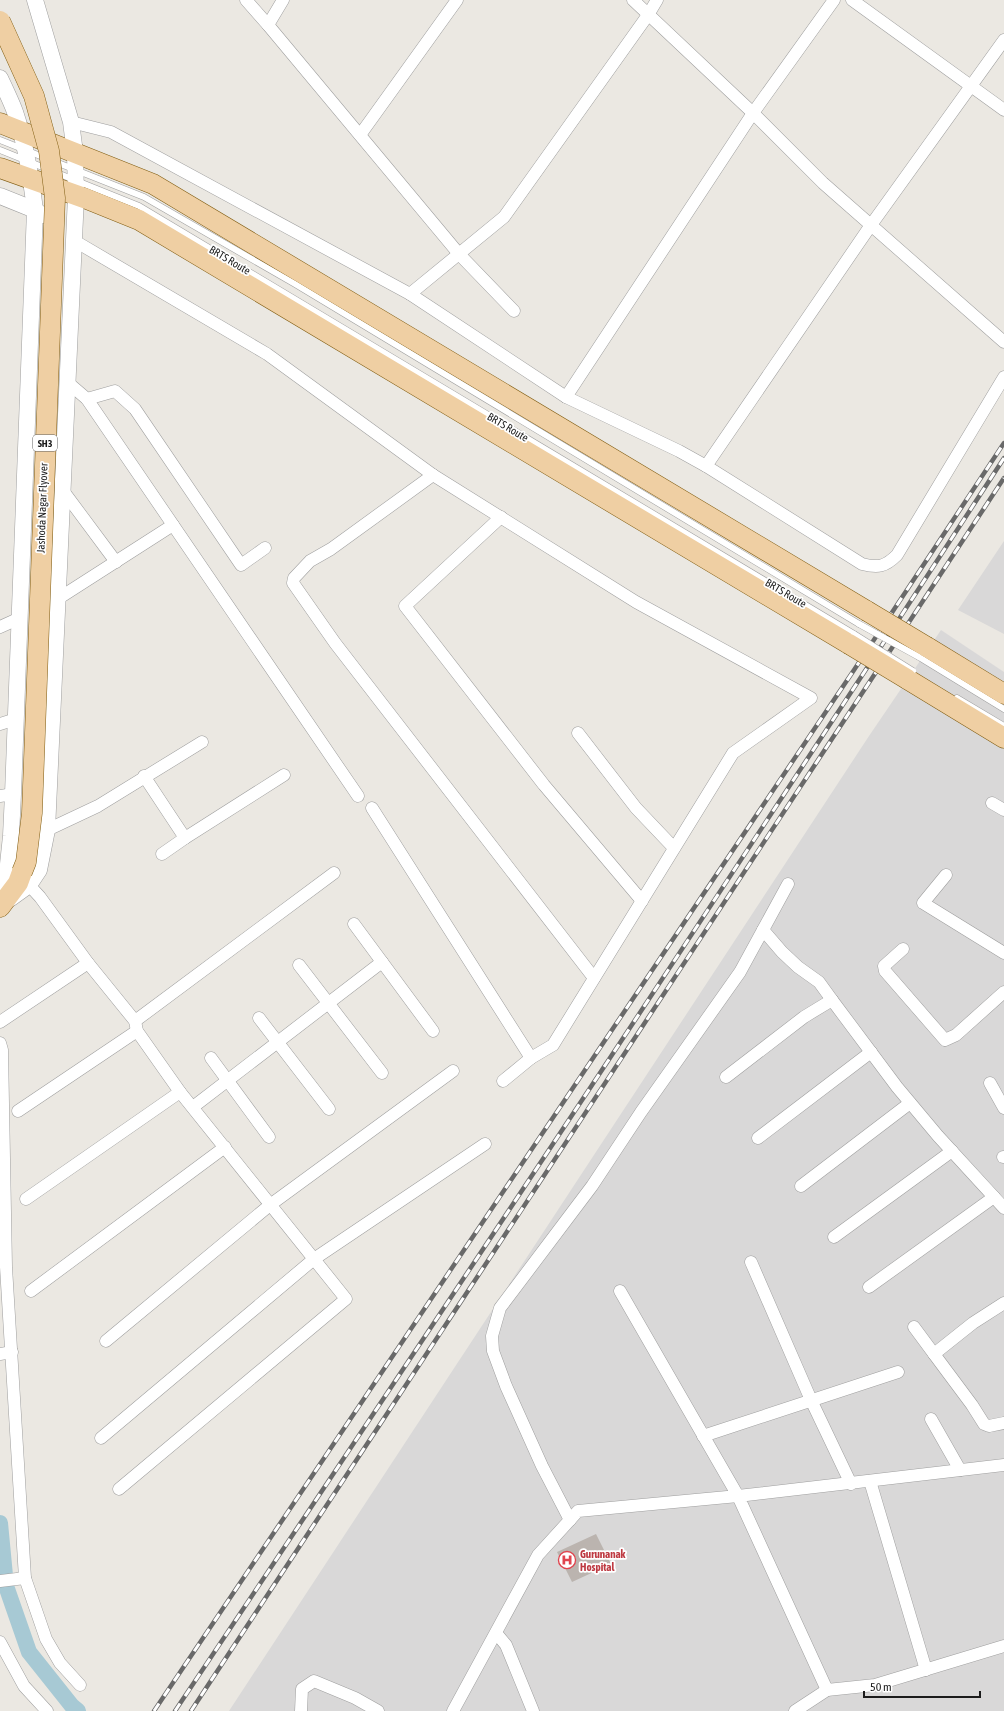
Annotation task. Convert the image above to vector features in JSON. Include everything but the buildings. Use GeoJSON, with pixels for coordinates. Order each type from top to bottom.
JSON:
{"type":"FeatureCollection","features":[{"type":"Feature","properties":{"kind":"main road","name":"Jashoda Nagar Flyover"},"geometry":{"type":"LineString","coordinates":[[0,22],[34,96],[49,151],[55,198],[32,813],[26,862],[26,879],[18,883],[2,904]]}},
{"type":"Feature","properties":{"kind":"main road"},"geometry":{"type":"LineString","coordinates":[[5,113],[27,156],[76,175],[139,220],[913,675],[1004,738]]}},
{"type":"Feature","properties":{"kind":"main road"},"geometry":{"type":"LineString","coordinates":[[0,168],[27,156],[76,175],[153,184],[863,618],[1004,694]]}},
{"type":"Feature","properties":{"kind":"street"},"geometry":{"type":"LineString","coordinates":[[35,0],[71,122],[76,175],[66,381],[87,399],[358,796]]}},
{"type":"Feature","properties":{"kind":"street"},"geometry":{"type":"LineString","coordinates":[[246,0],[459,254],[514,311]]}},
{"type":"Feature","properties":{"kind":"street"},"geometry":{"type":"LineString","coordinates":[[268,25],[283,0]]}},
{"type":"Feature","properties":{"kind":"street"},"geometry":{"type":"LineString","coordinates":[[360,135],[457,0]]}},
{"type":"Feature","properties":{"kind":"street"},"geometry":{"type":"LineString","coordinates":[[633,0],[753,113],[823,183],[1004,342]]}},
{"type":"Feature","properties":{"kind":"street"},"geometry":{"type":"LineString","coordinates":[[410,294],[504,217],[648,15],[657,0]]}},
{"type":"Feature","properties":{"kind":"street"},"geometry":{"type":"LineString","coordinates":[[566,397],[753,113],[834,0]]}},
{"type":"Feature","properties":{"kind":"street"},"geometry":{"type":"LineString","coordinates":[[852,0],[1004,110]]}},
{"type":"Feature","properties":{"kind":"street"},"geometry":{"type":"LineString","coordinates":[[706,466],[871,225],[1004,40]]}},
{"type":"Feature","properties":{"kind":"street"},"geometry":{"type":"LineString","coordinates":[[0,78],[5,113]]}},
{"type":"Feature","properties":{"kind":"street"},"geometry":{"type":"LineString","coordinates":[[71,122],[111,132],[410,294],[566,397],[679,451],[706,466],[862,564],[875,567],[883,565],[889,563],[897,555],[1004,378]]}},
{"type":"Feature","properties":{"kind":"street","name":"SH3"},"geometry":{"type":"LineString","coordinates":[[2,904],[11,836],[6,795],[16,719],[35,210],[27,156]]}},
{"type":"Feature","properties":{"kind":"street"},"geometry":{"type":"LineString","coordinates":[[0,196],[35,210],[73,240],[267,354],[433,475],[636,602],[811,698],[733,753],[553,1045],[531,1058],[503,1081]]}},
{"type":"Feature","properties":{"kind":"street","name":"SH3"},"geometry":{"type":"LineString","coordinates":[[26,879],[39,870],[47,830],[66,381]]}},
{"type":"Feature","properties":{"kind":"street"},"geometry":{"type":"LineString","coordinates":[[87,399],[115,391],[134,409],[241,564],[266,548]]}},
{"type":"Feature","properties":{"kind":"street"},"geometry":{"type":"LineString","coordinates":[[433,475],[331,548],[310,561],[294,578],[293,583],[340,649],[594,978]]}},
{"type":"Feature","properties":{"kind":"street"},"geometry":{"type":"LineString","coordinates":[[61,488],[116,562]]}},
{"type":"Feature","properties":{"kind":"street"},"geometry":{"type":"LineString","coordinates":[[501,517],[405,606],[544,785],[642,901]]}},
{"type":"Feature","properties":{"kind":"street"},"geometry":{"type":"LineString","coordinates":[[56,600],[173,525]]}},
{"type":"Feature","properties":{"kind":"street"},"geometry":{"type":"LineString","coordinates":[[0,627],[20,618]]}},
{"type":"Feature","properties":{"kind":"street"},"geometry":{"type":"LineString","coordinates":[[0,724],[16,719]]}},
{"type":"Feature","properties":{"kind":"street"},"geometry":{"type":"LineString","coordinates":[[578,732],[636,808],[674,848]]}},
{"type":"Feature","properties":{"kind":"street"},"geometry":{"type":"LineString","coordinates":[[47,830],[98,806],[144,776],[202,742]]}},
{"type":"Feature","properties":{"kind":"street"},"geometry":{"type":"LineString","coordinates":[[162,854],[284,775]]}},
{"type":"Feature","properties":{"kind":"street"},"geometry":{"type":"LineString","coordinates":[[144,776],[185,838]]}},
{"type":"Feature","properties":{"kind":"street"},"geometry":{"type":"LineString","coordinates":[[992,803],[1004,810]]}},
{"type":"Feature","properties":{"kind":"street"},"geometry":{"type":"LineString","coordinates":[[372,808],[531,1058]]}},
{"type":"Feature","properties":{"kind":"street"},"geometry":{"type":"LineString","coordinates":[[18,1111],[136,1026],[334,872]]}},
{"type":"Feature","properties":{"kind":"street"},"geometry":{"type":"LineString","coordinates":[[946,875],[923,904],[1004,953]]}},
{"type":"Feature","properties":{"kind":"street"},"geometry":{"type":"LineString","coordinates":[[26,879],[136,1026],[180,1092],[346,1298],[120,1489]]}},
{"type":"Feature","properties":{"kind":"street"},"geometry":{"type":"LineString","coordinates":[[570,1520],[538,1458],[506,1386],[493,1351],[492,1336],[500,1308],[592,1186],[641,1112],[740,972],[788,884]]}},
{"type":"Feature","properties":{"kind":"street"},"geometry":{"type":"LineString","coordinates":[[354,924],[434,1031]]}},
{"type":"Feature","properties":{"kind":"street"},"geometry":{"type":"LineString","coordinates":[[763,930],[782,952],[798,967],[819,982],[910,1103],[1004,1208]]}},
{"type":"Feature","properties":{"kind":"street"},"geometry":{"type":"LineString","coordinates":[[903,949],[884,966],[885,971],[945,1040],[956,1036],[1004,992]]}},
{"type":"Feature","properties":{"kind":"street"},"geometry":{"type":"LineString","coordinates":[[193,1107],[277,1041],[382,962]]}},
{"type":"Feature","properties":{"kind":"street"},"geometry":{"type":"LineString","coordinates":[[0,1022],[88,963]]}},
{"type":"Feature","properties":{"kind":"street"},"geometry":{"type":"LineString","coordinates":[[299,965],[382,1073]]}},
{"type":"Feature","properties":{"kind":"street"},"geometry":{"type":"LineString","coordinates":[[726,1077],[804,1017],[832,1000]]}},
{"type":"Feature","properties":{"kind":"street"},"geometry":{"type":"LineString","coordinates":[[259,1018],[329,1109]]}},
{"type":"Feature","properties":{"kind":"street"},"geometry":{"type":"LineString","coordinates":[[0,1043],[2,1050],[6,1353],[23,1578],[46,1639],[60,1663],[80,1685]]}},
{"type":"Feature","properties":{"kind":"street"},"geometry":{"type":"LineString","coordinates":[[758,1138],[871,1052]]}},
{"type":"Feature","properties":{"kind":"street"},"geometry":{"type":"LineString","coordinates":[[211,1058],[269,1137]]}},
{"type":"Feature","properties":{"kind":"street"},"geometry":{"type":"LineString","coordinates":[[106,1341],[270,1205],[453,1071]]}},
{"type":"Feature","properties":{"kind":"street"},"geometry":{"type":"LineString","coordinates":[[990,1083],[1004,1108]]}},
{"type":"Feature","properties":{"kind":"street"},"geometry":{"type":"LineString","coordinates":[[26,1199],[180,1092]]}},
{"type":"Feature","properties":{"kind":"street"},"geometry":{"type":"LineString","coordinates":[[801,1186],[910,1103]]}},
{"type":"Feature","properties":{"kind":"street"},"geometry":{"type":"LineString","coordinates":[[100,1438],[314,1259],[485,1144]]}},
{"type":"Feature","properties":{"kind":"street"},"geometry":{"type":"LineString","coordinates":[[31,1291],[225,1147]]}},
{"type":"Feature","properties":{"kind":"street"},"geometry":{"type":"LineString","coordinates":[[834,1237],[952,1151]]}},
{"type":"Feature","properties":{"kind":"street"},"geometry":{"type":"LineString","coordinates":[[869,1287],[994,1197]]}},
{"type":"Feature","properties":{"kind":"street"},"geometry":{"type":"LineString","coordinates":[[751,1262],[811,1400],[851,1484]]}},
{"type":"Feature","properties":{"kind":"street"},"geometry":{"type":"LineString","coordinates":[[620,1291],[738,1496],[827,1690]]}},
{"type":"Feature","properties":{"kind":"street"},"geometry":{"type":"LineString","coordinates":[[934,1354],[973,1323],[1004,1303]]}},
{"type":"Feature","properties":{"kind":"street"},"geometry":{"type":"LineString","coordinates":[[914,1327],[972,1405],[984,1424],[989,1426],[1004,1423]]}},
{"type":"Feature","properties":{"kind":"street"},"geometry":{"type":"LineString","coordinates":[[703,1436],[898,1372]]}},
{"type":"Feature","properties":{"kind":"street"},"geometry":{"type":"LineString","coordinates":[[931,1419],[960,1470]]}},
{"type":"Feature","properties":{"kind":"street"},"geometry":{"type":"LineString","coordinates":[[453,1711],[538,1555],[578,1511],[851,1484],[960,1470],[1003,1468]]}},
{"type":"Feature","properties":{"kind":"street"},"geometry":{"type":"LineString","coordinates":[[870,1481],[926,1670]]}},
{"type":"Feature","properties":{"kind":"street"},"geometry":{"type":"LineString","coordinates":[[0,1581],[23,1578]]}},
{"type":"Feature","properties":{"kind":"street"},"geometry":{"type":"LineString","coordinates":[[496,1633],[506,1645],[534,1711]]}},
{"type":"Feature","properties":{"kind":"street"},"geometry":{"type":"LineString","coordinates":[[0,1642],[24,1686],[47,1711]]}},
{"type":"Feature","properties":{"kind":"street"},"geometry":{"type":"LineString","coordinates":[[795,1711],[827,1690],[875,1685],[1004,1646]]}},
{"type":"Feature","properties":{"kind":"street"},"geometry":{"type":"LineString","coordinates":[[301,1711],[302,1688],[314,1681],[355,1698],[378,1711]]}},
{"type":"Feature","properties":{"kind":"lane"},"geometry":{"type":"LineString","coordinates":[[0,140],[27,156]]}},
{"type":"Feature","properties":{"kind":"lane"},"geometry":{"type":"LineString","coordinates":[[0,150],[27,156]]}},
{"type":"Feature","properties":{"kind":"lane"},"geometry":{"type":"LineString","coordinates":[[924,652],[1004,709]]}},
{"type":"Feature","properties":{"kind":"lane"},"geometry":{"type":"LineString","coordinates":[[952,695],[1004,726]]}},
{"type":"Feature","properties":{"kind":"shaded area"},"geometry":{"type":"Polygon","coordinates":[[[1004,541],[1004,634],[958,610],[1004,541]]]}},
{"type":"Feature","properties":{"kind":"shaded area"},"geometry":{"type":"Polygon","coordinates":[[[941,630],[1004,672],[1004,1711],[229,1711],[869,736],[941,630]]]}},
{"type":"Feature","properties":{"kind":"waterway"},"geometry":{"type":"LineString","coordinates":[[0,1523],[6,1586],[29,1652],[72,1706],[78,1711]]}},
{"type":"Feature","properties":{"kind":"railway"},"geometry":{"type":"LineString","coordinates":[[154,1711],[854,670],[1004,443]]}},
{"type":"Feature","properties":{"kind":"railway"},"geometry":{"type":"LineString","coordinates":[[175,1711],[695,929],[1004,458]]}},
{"type":"Feature","properties":{"kind":"railway"},"geometry":{"type":"LineString","coordinates":[[191,1711],[1004,478]]}},
{"type":"Feature","properties":{"kind":"place","name":"Gurunanak Hospital"},"geometry":{"type":"Point","coordinates":[567,1560]}}]}
